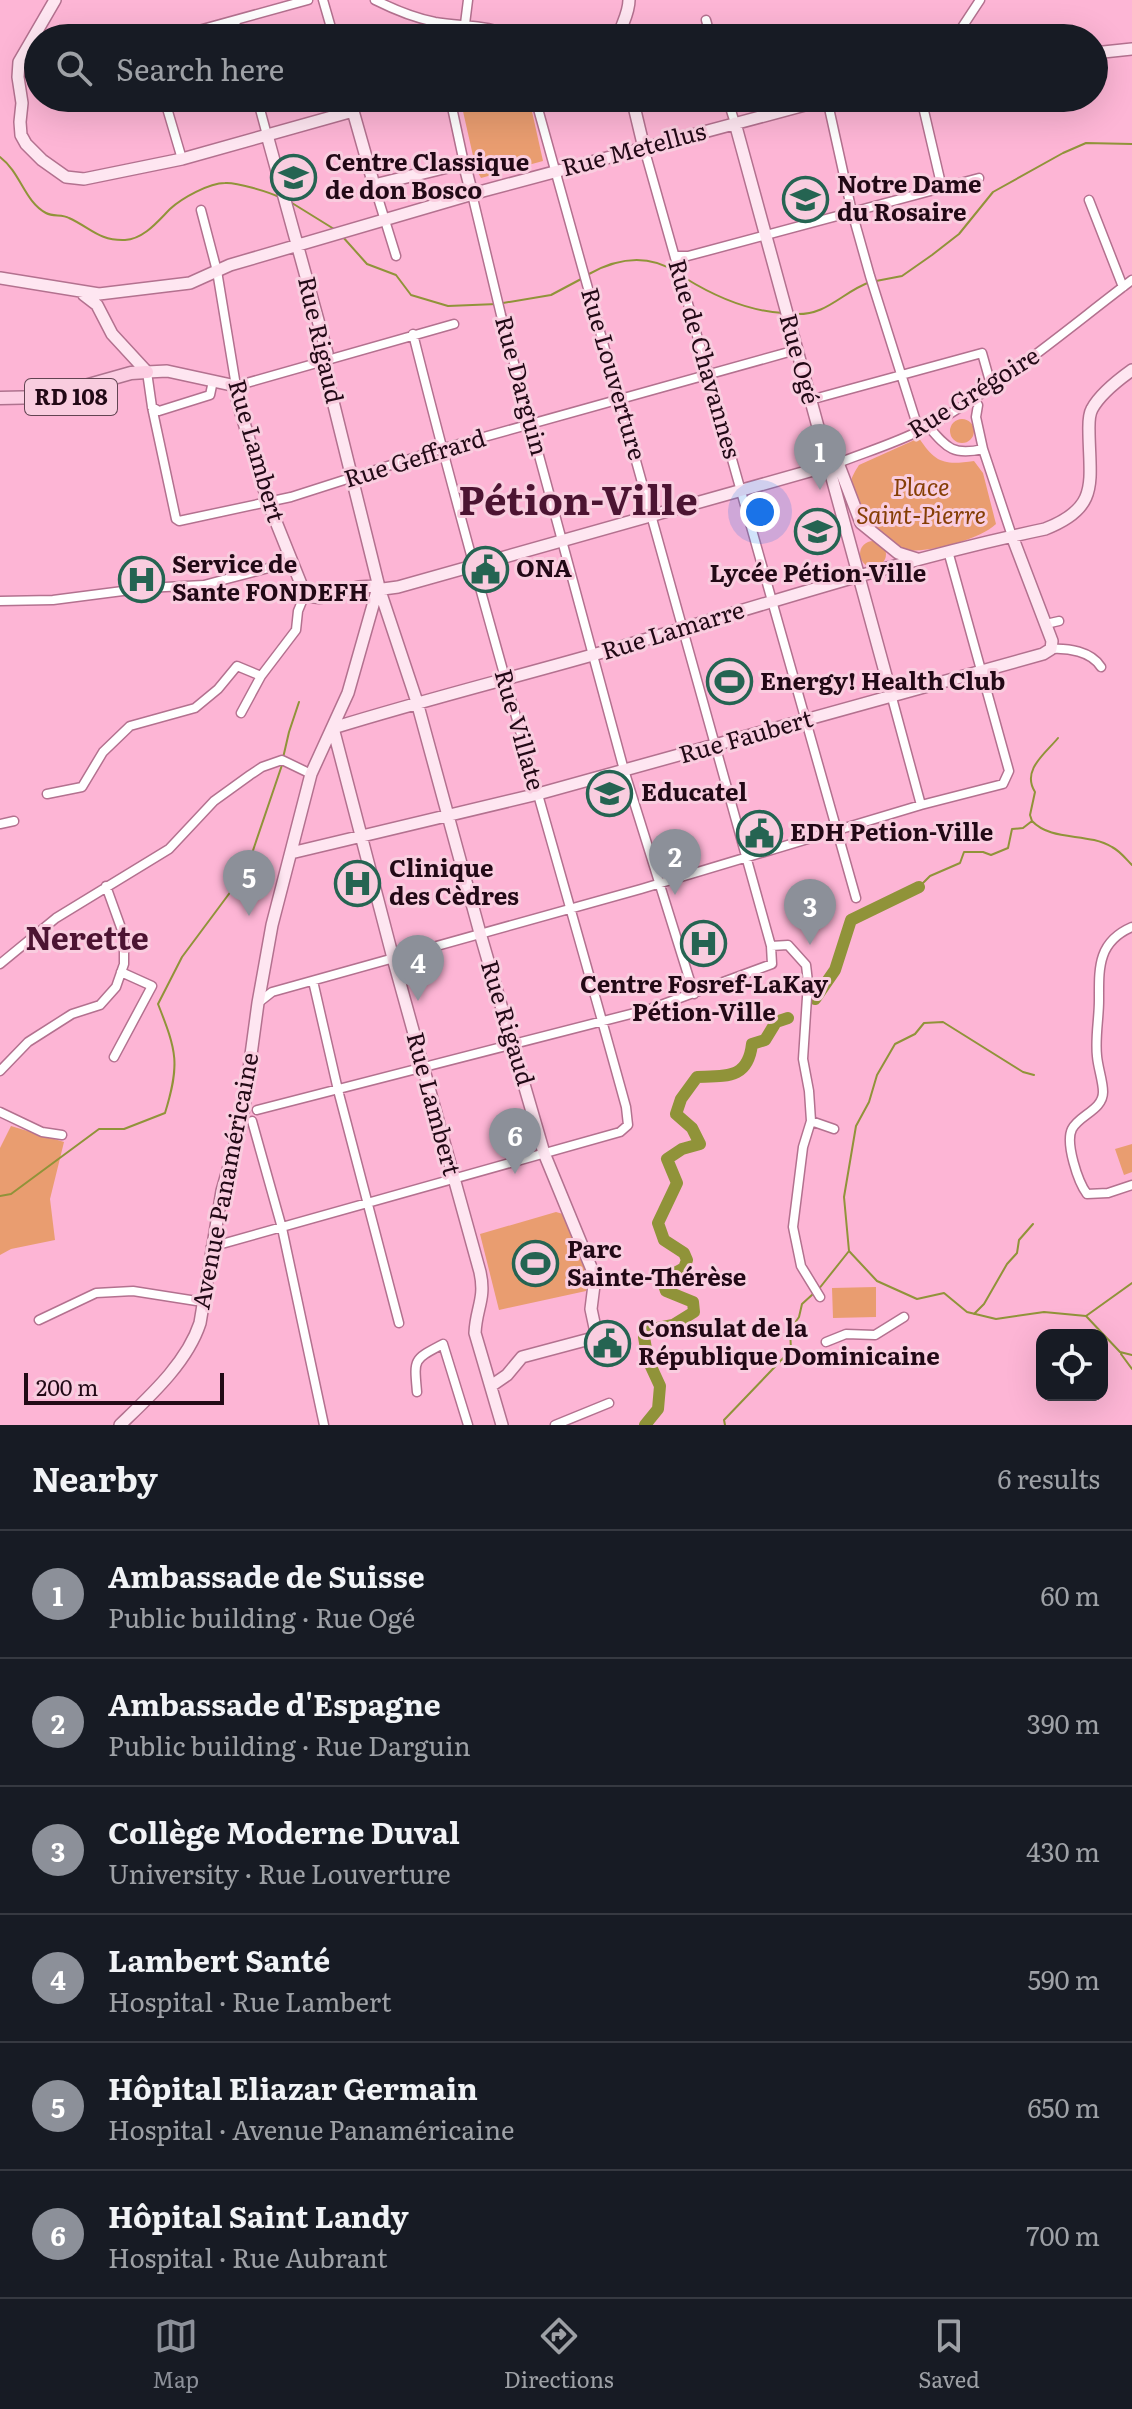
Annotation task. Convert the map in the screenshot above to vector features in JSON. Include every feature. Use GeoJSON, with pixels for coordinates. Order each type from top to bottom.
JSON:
{"type":"FeatureCollection","features":[{"type":"Feature","properties":{"kind":"main road","name":"RD 108"},"geometry":{"type":"LineString","coordinates":[[0,398],[46,397],[131,373],[143,373]]}},
{"type":"Feature","properties":{"kind":"main road","name":"RD 108"},"geometry":{"type":"LineString","coordinates":[[0,407],[73,397],[143,373]]}},
{"type":"Feature","properties":{"kind":"street"},"geometry":{"type":"LineString","coordinates":[[41,24],[55,0]]}},
{"type":"Feature","properties":{"kind":"street"},"geometry":{"type":"LineString","coordinates":[[264,0],[267,11]]}},
{"type":"Feature","properties":{"kind":"street"},"geometry":{"type":"LineString","coordinates":[[227,24],[308,0]]}},
{"type":"Feature","properties":{"kind":"street"},"geometry":{"type":"LineString","coordinates":[[323,0],[330,24]]}},
{"type":"Feature","properties":{"kind":"street"},"geometry":{"type":"LineString","coordinates":[[375,0],[392,9],[434,22],[465,24],[468,0]]}},
{"type":"Feature","properties":{"kind":"street"},"geometry":{"type":"LineString","coordinates":[[622,24],[628,15],[629,0]]}},
{"type":"Feature","properties":{"kind":"street"},"geometry":{"type":"LineString","coordinates":[[964,24],[980,0]]}},
{"type":"Feature","properties":{"kind":"street"},"geometry":{"type":"LineString","coordinates":[[706,20],[707,24]]}},
{"type":"Feature","properties":{"kind":"street"},"geometry":{"type":"LineString","coordinates":[[1108,52],[1132,49]]}},
{"type":"Feature","properties":{"kind":"street"},"geometry":{"type":"LineString","coordinates":[[24,53],[19,62],[18,77],[22,103],[21,135],[42,160],[66,177],[84,179],[121,173],[349,112]]}},
{"type":"Feature","properties":{"kind":"street"},"geometry":{"type":"LineString","coordinates":[[168,112],[182,159]]}},
{"type":"Feature","properties":{"kind":"street","name":"Rue Rigaud"},"geometry":{"type":"LineString","coordinates":[[261,112],[327,353],[323,361],[379,588],[417,702],[544,1153],[595,1277],[591,1309],[597,1337],[522,1357],[507,1375],[491,1386]]}},
{"type":"Feature","properties":{"kind":"street"},"geometry":{"type":"LineString","coordinates":[[353,112],[396,256]]}},
{"type":"Feature","properties":{"kind":"street","name":"Rue Darguin"},"geometry":{"type":"LineString","coordinates":[[453,112],[495,293],[624,770],[694,994]]}},
{"type":"Feature","properties":{"kind":"street","name":"Rue Louverture"},"geometry":{"type":"LineString","coordinates":[[539,112],[771,946]]}},
{"type":"Feature","properties":{"kind":"street","name":"Rue de Chavannes"},"geometry":{"type":"LineString","coordinates":[[635,112],[856,898]]}},
{"type":"Feature","properties":{"kind":"street","name":"Rue Ogé"},"geometry":{"type":"LineString","coordinates":[[731,112],[810,400],[833,464],[854,556],[921,805]]}},
{"type":"Feature","properties":{"kind":"street","name":"Rue Metellus"},"geometry":{"type":"LineString","coordinates":[[0,278],[99,294],[190,283],[230,265],[384,219],[776,112]]}},
{"type":"Feature","properties":{"kind":"street"},"geometry":{"type":"LineString","coordinates":[[832,112],[852,212],[919,431]]}},
{"type":"Feature","properties":{"kind":"street"},"geometry":{"type":"LineString","coordinates":[[924,112],[942,188]]}},
{"type":"Feature","properties":{"kind":"street"},"geometry":{"type":"LineString","coordinates":[[374,185],[464,163]]}},
{"type":"Feature","properties":{"kind":"street"},"geometry":{"type":"LineString","coordinates":[[675,256],[688,256],[979,178]]}},
{"type":"Feature","properties":{"kind":"street"},"geometry":{"type":"LineString","coordinates":[[1089,200],[1123,287]]}},
{"type":"Feature","properties":{"kind":"street","name":"Rue Lambert"},"geometry":{"type":"LineString","coordinates":[[201,210],[217,271],[238,403],[268,502],[305,594]]}},
{"type":"Feature","properties":{"kind":"street","name":"Rue Grégoire"},"geometry":{"type":"LineString","coordinates":[[305,594],[322,598],[359,587],[398,587],[833,464],[928,426],[1038,353],[1132,280]]}},
{"type":"Feature","properties":{"kind":"street"},"geometry":{"type":"LineString","coordinates":[[78,292],[97,305],[112,334],[143,373]]}},
{"type":"Feature","properties":{"kind":"street"},"geometry":{"type":"LineString","coordinates":[[102,312],[107,296],[115,292]]}},
{"type":"Feature","properties":{"kind":"street"},"geometry":{"type":"LineString","coordinates":[[236,386],[454,324]]}},
{"type":"Feature","properties":{"kind":"street","name":"Rue Villate"},"geometry":{"type":"LineString","coordinates":[[413,334],[503,678],[572,908],[626,1107],[628,1125],[620,1132],[544,1153]]}},
{"type":"Feature","properties":{"kind":"street","name":"Rue Geffrard"},"geometry":{"type":"LineString","coordinates":[[143,373],[176,519],[179,521],[268,502],[441,449],[796,350]]}},
{"type":"Feature","properties":{"kind":"street"},"geometry":{"type":"LineString","coordinates":[[810,400],[982,353],[991,385]]}},
{"type":"Feature","properties":{"kind":"street","name":"Rue Lamarre"},"geometry":{"type":"LineString","coordinates":[[333,728],[503,678],[595,655],[918,559],[1064,522],[1082,506],[1090,481],[1089,422],[1092,409],[1132,370]]}},
{"type":"Feature","properties":{"kind":"street","name":"RD 108"},"geometry":{"type":"LineString","coordinates":[[143,373],[167,371],[236,386]]}},
{"type":"Feature","properties":{"kind":"street"},"geometry":{"type":"LineString","coordinates":[[152,407],[159,411],[210,395],[213,381]]}},
{"type":"Feature","properties":{"kind":"street"},"geometry":{"type":"LineString","coordinates":[[972,398],[978,405],[976,417],[983,449],[1052,645],[1086,655],[1101,667]]}},
{"type":"Feature","properties":{"kind":"street"},"geometry":{"type":"LineString","coordinates":[[961,405],[976,417]]}},
{"type":"Feature","properties":{"kind":"street"},"geometry":{"type":"LineString","coordinates":[[928,426],[948,448],[965,453],[983,449]]}},
{"type":"Feature","properties":{"kind":"street"},"geometry":{"type":"LineString","coordinates":[[833,464],[858,519],[901,555],[918,559]]}},
{"type":"Feature","properties":{"kind":"street"},"geometry":{"type":"LineString","coordinates":[[854,556],[860,538],[872,533]]}},
{"type":"Feature","properties":{"kind":"street"},"geometry":{"type":"LineString","coordinates":[[879,571],[888,563],[892,548]]}},
{"type":"Feature","properties":{"kind":"street"},"geometry":{"type":"LineString","coordinates":[[258,1003],[272,992],[1003,784],[1009,771],[948,551]]}},
{"type":"Feature","properties":{"kind":"street"},"geometry":{"type":"LineString","coordinates":[[0,601],[53,600],[146,588],[204,585],[291,562]]}},
{"type":"Feature","properties":{"kind":"street","name":"Avenue Panaméricaine"},"geometry":{"type":"LineString","coordinates":[[120,1425],[149,1397],[192,1342],[200,1323],[211,1247],[230,1159],[247,1121],[245,1101],[272,925],[311,774],[348,693],[379,588]]}},
{"type":"Feature","properties":{"kind":"street"},"geometry":{"type":"LineString","coordinates":[[241,713],[261,676],[296,630],[298,611],[305,594]]}},
{"type":"Feature","properties":{"kind":"street"},"geometry":{"type":"LineString","coordinates":[[1046,624],[1059,621]]}},
{"type":"Feature","properties":{"kind":"street","name":"Rue Faubert"},"geometry":{"type":"LineString","coordinates":[[291,853],[538,794],[717,746],[891,694],[1043,654],[1052,645]]}},
{"type":"Feature","properties":{"kind":"street"},"geometry":{"type":"LineString","coordinates":[[47,794],[82,787],[103,752],[130,726],[195,708],[218,689],[237,666],[261,676]]}},
{"type":"Feature","properties":{"kind":"street","name":"Rue Lambert"},"geometry":{"type":"LineString","coordinates":[[333,728],[483,1285],[484,1298],[476,1317],[475,1333],[502,1425]]}},
{"type":"Feature","properties":{"kind":"street"},"geometry":{"type":"LineString","coordinates":[[0,964],[56,918],[169,849],[214,801],[262,767],[282,760],[311,774]]}},
{"type":"Feature","properties":{"kind":"street"},"geometry":{"type":"LineString","coordinates":[[0,824],[14,821]]}},
{"type":"Feature","properties":{"kind":"street"},"geometry":{"type":"LineString","coordinates":[[0,1071],[7,1061],[43,1031],[72,1014],[106,1001],[116,987],[124,964],[124,936],[106,886]]}},
{"type":"Feature","properties":{"kind":"street"},"geometry":{"type":"LineString","coordinates":[[1132,927],[1113,942],[1101,958],[1097,978],[1099,1001],[1096,1035],[1104,1090],[1099,1103],[1072,1128],[1071,1141],[1079,1183],[1087,1194],[1108,1193],[1132,1185]]}},
{"type":"Feature","properties":{"kind":"street"},"geometry":{"type":"LineString","coordinates":[[324,1425],[282,1228],[247,1121],[257,1110],[514,1045],[694,994],[772,964],[771,946],[788,945],[806,965],[803,1059],[811,1121],[803,1147],[793,1227],[801,1266],[820,1297]]}},
{"type":"Feature","properties":{"kind":"street"},"geometry":{"type":"LineString","coordinates":[[114,1057],[152,986],[121,972]]}},
{"type":"Feature","properties":{"kind":"street"},"geometry":{"type":"LineString","coordinates":[[313,981],[399,1323]]}},
{"type":"Feature","properties":{"kind":"street"},"geometry":{"type":"LineString","coordinates":[[245,1101],[252,1102],[257,1110]]}},
{"type":"Feature","properties":{"kind":"street"},"geometry":{"type":"LineString","coordinates":[[0,1112],[42,1132],[62,1135]]}},
{"type":"Feature","properties":{"kind":"street"},"geometry":{"type":"LineString","coordinates":[[811,1121],[834,1129]]}},
{"type":"Feature","properties":{"kind":"street"},"geometry":{"type":"LineString","coordinates":[[211,1247],[544,1153]]}},
{"type":"Feature","properties":{"kind":"street"},"geometry":{"type":"LineString","coordinates":[[39,1320],[96,1293],[133,1291],[203,1302]]}},
{"type":"Feature","properties":{"kind":"street"},"geometry":{"type":"LineString","coordinates":[[826,1342],[846,1334],[875,1335],[904,1317]]}},
{"type":"Feature","properties":{"kind":"street"},"geometry":{"type":"LineString","coordinates":[[417,1392],[415,1367],[419,1358],[443,1344],[468,1425]]}},
{"type":"Feature","properties":{"kind":"street"},"geometry":{"type":"LineString","coordinates":[[555,1425],[609,1403]]}},
{"type":"Feature","properties":{"kind":"green space"},"geometry":{"type":"Polygon","coordinates":[[[463,112],[532,112],[543,161],[481,178],[476,169],[463,112]]]}},
{"type":"Feature","properties":{"kind":"green space"},"geometry":{"type":"Polygon","coordinates":[[[962,419],[973,426],[974,431],[967,442],[962,443],[951,436],[950,431],[957,420],[962,419]]]}},
{"type":"Feature","properties":{"kind":"green space","name":"Place Saint-Pierre"},"geometry":{"type":"Polygon","coordinates":[[[919,438],[942,461],[974,461],[983,473],[996,524],[964,541],[910,551],[899,550],[887,536],[869,528],[852,488],[855,471],[859,465],[919,438]]]}},
{"type":"Feature","properties":{"kind":"green space"},"geometry":{"type":"Polygon","coordinates":[[[873,541],[882,545],[886,554],[882,563],[873,567],[864,563],[860,554],[864,545],[873,541]]]}},
{"type":"Feature","properties":{"kind":"green space"},"geometry":{"type":"Polygon","coordinates":[[[11,1126],[64,1142],[50,1199],[55,1240],[11,1249],[0,1255],[0,1148],[11,1126]]]}},
{"type":"Feature","properties":{"kind":"green space"},"geometry":{"type":"Polygon","coordinates":[[[1132,1144],[1132,1172],[1124,1175],[1115,1149],[1132,1144]]]}},
{"type":"Feature","properties":{"kind":"green space","name":"Parc Sainte-Thérèse"},"geometry":{"type":"Polygon","coordinates":[[[556,1212],[563,1214],[578,1240],[587,1272],[586,1291],[499,1310],[480,1234],[556,1212]]]}},
{"type":"Feature","properties":{"kind":"green space"},"geometry":{"type":"Polygon","coordinates":[[[876,1287],[876,1317],[833,1318],[832,1288],[876,1287]]]}},
{"type":"Feature","properties":{"kind":"waterway"},"geometry":{"type":"LineString","coordinates":[[876,281],[902,276],[959,234],[993,192],[1063,153],[1086,143],[1132,144]]}},
{"type":"Feature","properties":{"kind":"waterway"},"geometry":{"type":"LineString","coordinates":[[0,157],[39,208],[116,240],[138,236],[181,200],[211,186],[237,184],[279,197]]}},
{"type":"Feature","properties":{"kind":"waterway"},"geometry":{"type":"LineString","coordinates":[[292,203],[334,229]]}},
{"type":"Feature","properties":{"kind":"waterway"},"geometry":{"type":"LineString","coordinates":[[342,236],[367,264],[396,275],[411,295],[448,306],[497,304]]}},
{"type":"Feature","properties":{"kind":"waterway"},"geometry":{"type":"LineString","coordinates":[[589,274],[611,264],[633,260],[655,262],[676,272]]}},
{"type":"Feature","properties":{"kind":"waterway"},"geometry":{"type":"LineString","coordinates":[[503,303],[551,295],[583,278]]}},
{"type":"Feature","properties":{"kind":"waterway"},"geometry":{"type":"LineString","coordinates":[[685,278],[732,302],[783,313]]}},
{"type":"Feature","properties":{"kind":"waterway"},"geometry":{"type":"LineString","coordinates":[[794,314],[816,311],[870,282]]}},
{"type":"Feature","properties":{"kind":"waterway"},"geometry":{"type":"LineString","coordinates":[[283,758],[299,702]]}},
{"type":"Feature","properties":{"kind":"waterway"},"geometry":{"type":"LineString","coordinates":[[919,887],[930,876],[960,863],[964,852],[991,855],[1008,848],[1012,829],[1023,828],[1032,821],[1030,815],[1035,792],[1031,784],[1033,769],[1058,738]]}},
{"type":"Feature","properties":{"kind":"waterway"},"geometry":{"type":"LineString","coordinates":[[0,1196],[11,1194],[99,1129],[124,1129],[165,1113],[173,1082],[174,1058],[158,1004],[182,957],[246,871],[282,765]]}},
{"type":"Feature","properties":{"kind":"waterway"},"geometry":{"type":"LineString","coordinates":[[1032,821],[1049,832],[1102,842],[1118,851],[1132,865]]}},
{"type":"Feature","properties":{"kind":"waterway"},"geometry":{"type":"LineString","coordinates":[[815,999],[835,970],[851,920],[919,887]]}},
{"type":"Feature","properties":{"kind":"waterway"},"geometry":{"type":"LineString","coordinates":[[645,1425],[658,1409],[660,1386],[648,1360],[644,1337],[648,1330],[673,1325],[694,1312],[693,1302],[666,1291],[666,1278],[684,1268],[687,1260],[684,1253],[664,1240],[658,1223],[677,1183],[667,1159],[682,1149],[700,1144],[692,1128],[676,1114],[681,1099],[697,1077],[727,1075],[741,1070],[750,1055],[752,1044],[765,1040],[776,1022],[788,1018]]}},
{"type":"Feature","properties":{"kind":"waterway"},"geometry":{"type":"LineString","coordinates":[[849,1251],[844,1197],[856,1126],[869,1102],[877,1075],[895,1044],[915,1034],[924,1023],[943,1022],[1023,1072],[1034,1075]]}},
{"type":"Feature","properties":{"kind":"waterway"},"geometry":{"type":"LineString","coordinates":[[974,1314],[984,1304],[1007,1264],[1017,1253],[1019,1240],[1033,1224]]}},
{"type":"Feature","properties":{"kind":"waterway"},"geometry":{"type":"LineString","coordinates":[[818,1290],[849,1251],[877,1281],[917,1299],[944,1293],[967,1312],[996,1319],[1044,1312],[1086,1316],[1132,1283]]}},
{"type":"Feature","properties":{"kind":"waterway"},"geometry":{"type":"LineString","coordinates":[[725,1425],[724,1420],[791,1350],[790,1330],[799,1317],[802,1304],[813,1294]]}},
{"type":"Feature","properties":{"kind":"waterway"},"geometry":{"type":"LineString","coordinates":[[1086,1316],[1120,1352],[1132,1355]]}},
{"type":"Feature","properties":{"kind":"waterway"},"geometry":{"type":"LineString","coordinates":[[1121,1354],[1132,1369]]}},
{"type":"Feature","properties":{"kind":"place","name":"Centre Classique de don Bosco"},"geometry":{"type":"Point","coordinates":[294,177]}},
{"type":"Feature","properties":{"kind":"place","name":"Notre Dame du Rosaire"},"geometry":{"type":"Point","coordinates":[806,199]}},
{"type":"Feature","properties":{"kind":"place","name":"Ambassade de Suisse"},"geometry":{"type":"Point","coordinates":[820,490]}},
{"type":"Feature","properties":{"kind":"place","name":"Lycée Pétion-Ville"},"geometry":{"type":"Point","coordinates":[818,532]}},
{"type":"Feature","properties":{"kind":"place","name":"ONA"},"geometry":{"type":"Point","coordinates":[485,569]}},
{"type":"Feature","properties":{"kind":"place","name":"Service de Sante FONDEFH"},"geometry":{"type":"Point","coordinates":[141,579]}},
{"type":"Feature","properties":{"kind":"place","name":"Energy! Health Club"},"geometry":{"type":"Point","coordinates":[729,682]}},
{"type":"Feature","properties":{"kind":"place","name":"Educatel"},"geometry":{"type":"Point","coordinates":[610,793]}},
{"type":"Feature","properties":{"kind":"place","name":"EDH Petion-Ville"},"geometry":{"type":"Point","coordinates":[759,833]}},
{"type":"Feature","properties":{"kind":"place","name":"Clinique des Cèdres"},"geometry":{"type":"Point","coordinates":[358,883]}},
{"type":"Feature","properties":{"kind":"place","name":"Ambassade d'Espagne"},"geometry":{"type":"Point","coordinates":[675,895]}},
{"type":"Feature","properties":{"kind":"place","name":"Hôpital Eliazar Germain"},"geometry":{"type":"Point","coordinates":[249,916]}},
{"type":"Feature","properties":{"kind":"place","name":"Centre Fosref-LaKay Pétion-Ville"},"geometry":{"type":"Point","coordinates":[704,943]}},
{"type":"Feature","properties":{"kind":"place","name":"Collège Moderne Duval"},"geometry":{"type":"Point","coordinates":[810,945]}},
{"type":"Feature","properties":{"kind":"place","name":"Lambert Santé"},"geometry":{"type":"Point","coordinates":[418,1001]}},
{"type":"Feature","properties":{"kind":"place","name":"Hôpital Saint Landy"},"geometry":{"type":"Point","coordinates":[515,1174]}},
{"type":"Feature","properties":{"kind":"place","name":"Parc Sainte-Thérèse"},"geometry":{"type":"Point","coordinates":[536,1264]}},
{"type":"Feature","properties":{"kind":"place","name":"Consulat de la République Dominicaine"},"geometry":{"type":"Point","coordinates":[607,1343]}},
{"type":"Feature","properties":{"kind":"district","name":"Pétion-Ville"},"geometry":{"type":"Point","coordinates":[578,501]}},
{"type":"Feature","properties":{"kind":"district","name":"Nerette"},"geometry":{"type":"Point","coordinates":[87,939]}}]}
